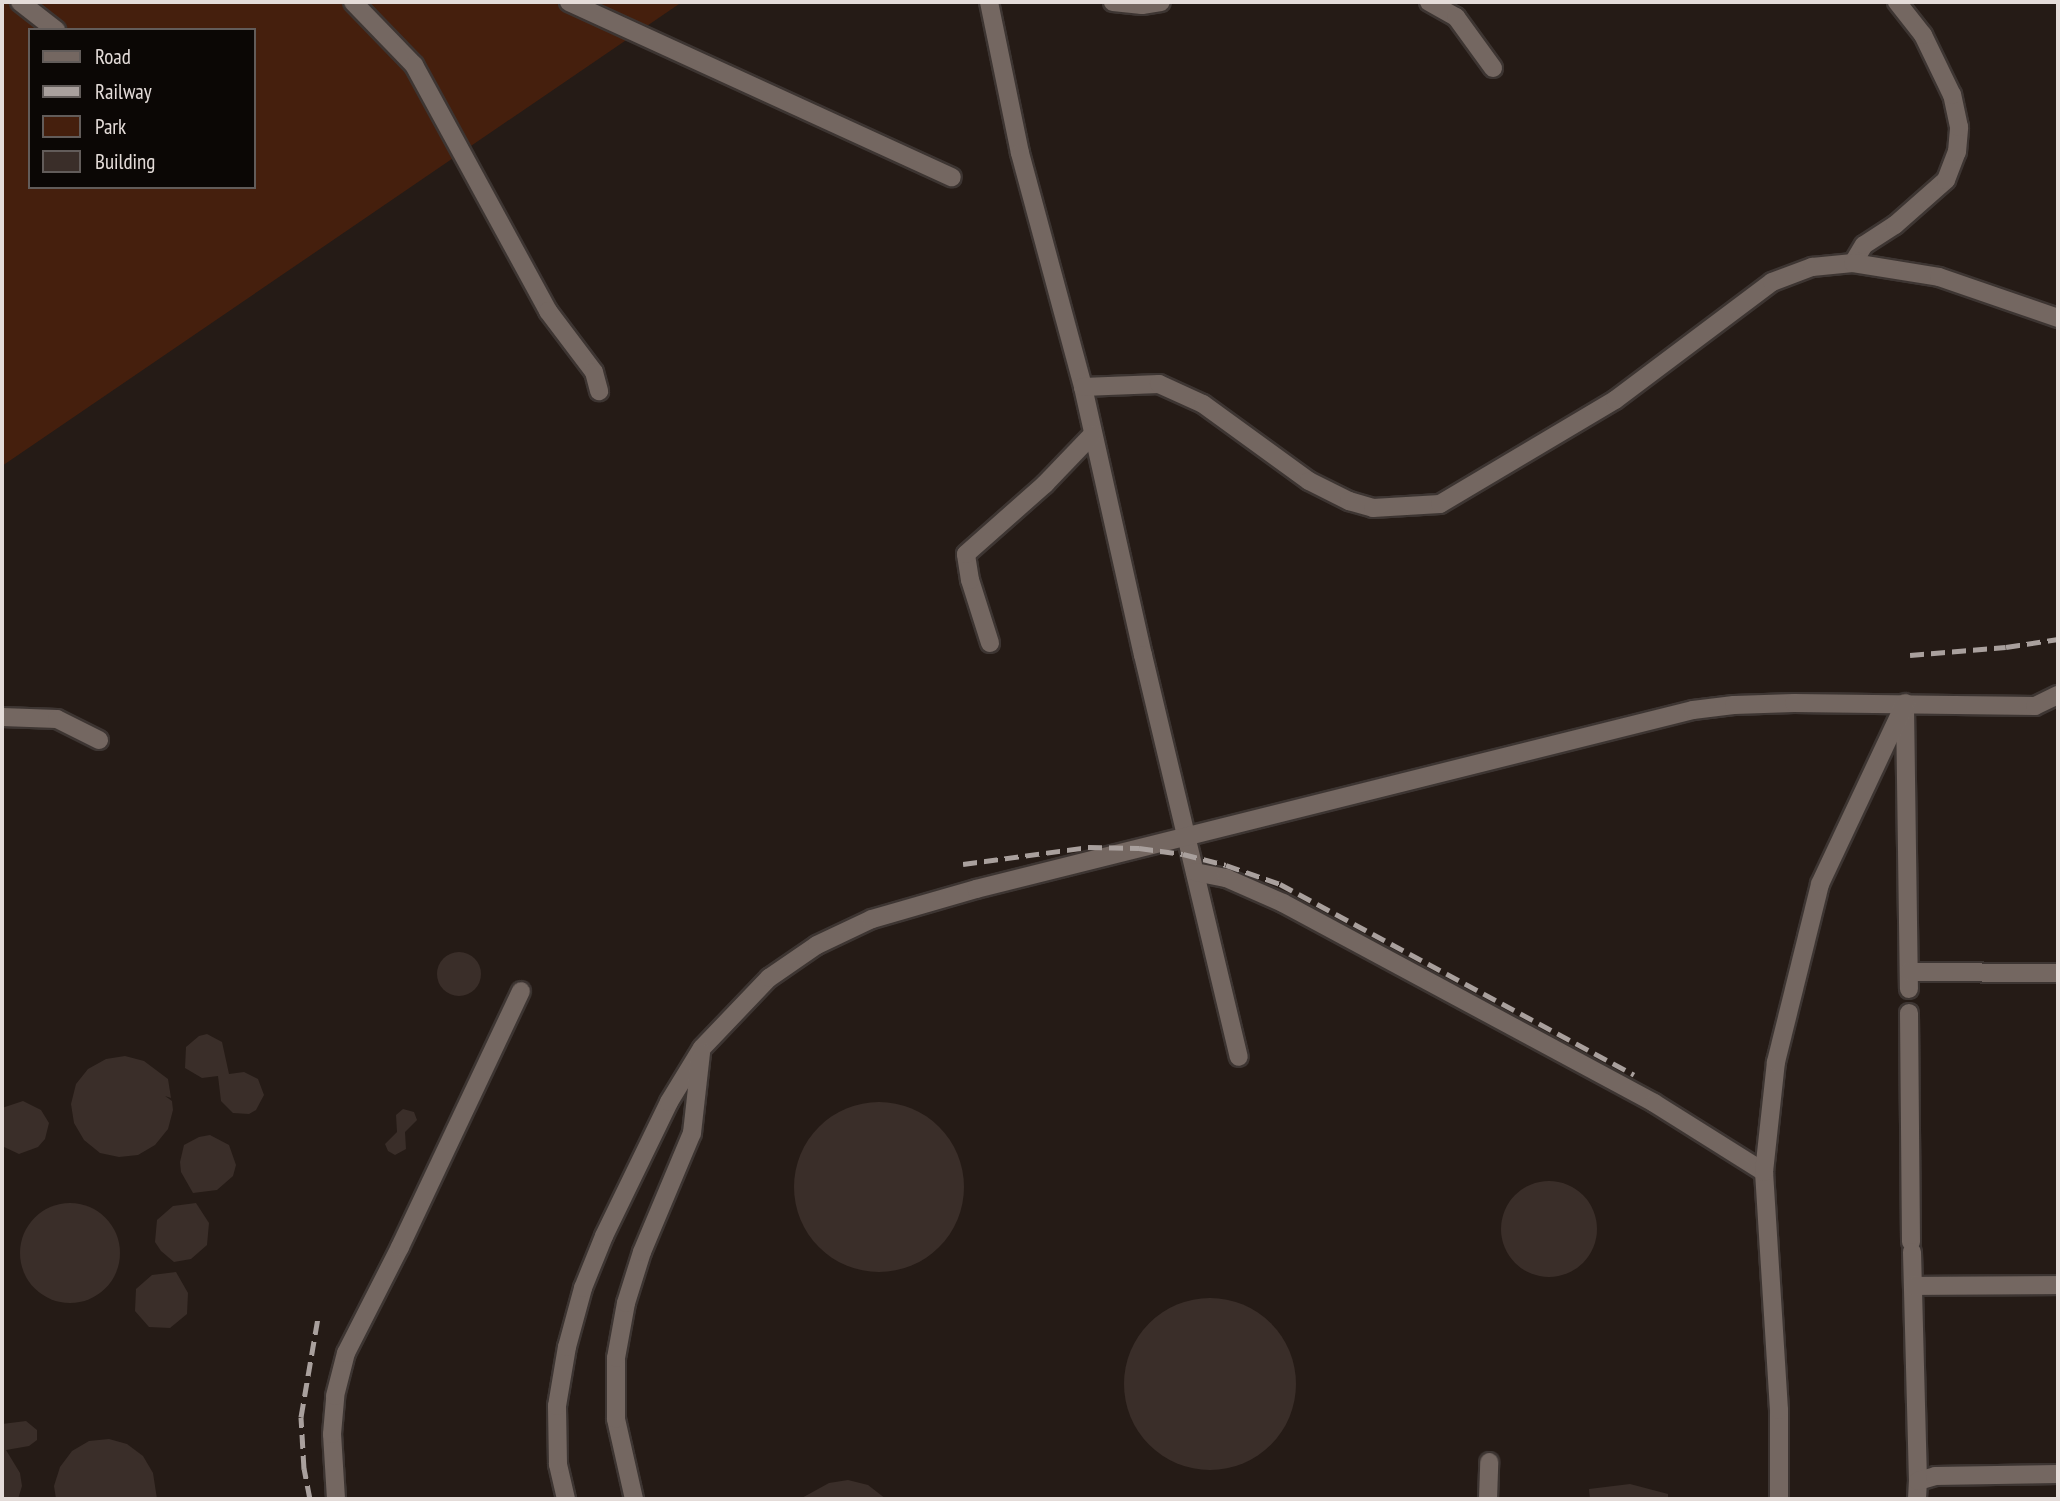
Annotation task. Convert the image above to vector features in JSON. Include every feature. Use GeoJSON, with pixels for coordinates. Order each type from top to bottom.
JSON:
{"type":"FeatureCollection","features":[{"type":"Feature","properties":{"kind":"street"},"geometry":{"type":"LineString","coordinates":[[20,2],[53,28]]}},
{"type":"Feature","properties":{"kind":"street"},"geometry":{"type":"LineString","coordinates":[[353,2],[414,65],[548,311],[594,372],[599,391]]}},
{"type":"Feature","properties":{"kind":"street"},"geometry":{"type":"LineString","coordinates":[[569,2],[952,177]]}},
{"type":"Feature","properties":{"kind":"street"},"geometry":{"type":"LineString","coordinates":[[989,2],[1020,153],[1083,387],[1239,1057]]}},
{"type":"Feature","properties":{"kind":"street"},"geometry":{"type":"LineString","coordinates":[[1113,2],[1142,5],[1160,2]]}},
{"type":"Feature","properties":{"kind":"street"},"geometry":{"type":"LineString","coordinates":[[1429,2],[1456,17],[1493,68]]}},
{"type":"Feature","properties":{"kind":"street"},"geometry":{"type":"LineString","coordinates":[[1853,263],[1864,245],[1895,225],[1946,180],[1957,152],[1959,127],[1952,95],[1923,35],[1897,2]]}},
{"type":"Feature","properties":{"kind":"street"},"geometry":{"type":"LineString","coordinates":[[1083,387],[1159,384],[1203,404],[1308,481],[1349,501],[1373,508],[1440,504],[1615,400],[1772,282],[1812,267],[1853,263],[1939,278],[2058,318]]}},
{"type":"Feature","properties":{"kind":"street"},"geometry":{"type":"LineString","coordinates":[[990,643],[970,580],[966,554],[1035,493],[1093,434]]}},
{"type":"Feature","properties":{"kind":"street"},"geometry":{"type":"LineString","coordinates":[[566,1499],[558,1464],[557,1406],[567,1347],[583,1288],[604,1236],[669,1102],[702,1048],[769,978],[817,945],[872,919],[1186,835],[1693,710],[1734,705],[1905,703],[2035,706],[2058,695]]}},
{"type":"Feature","properties":{"kind":"street"},"geometry":{"type":"LineString","coordinates":[[1905,703],[1909,981],[2058,972]]}},
{"type":"Feature","properties":{"kind":"street"},"geometry":{"type":"LineString","coordinates":[[1779,1499],[1779,1410],[1764,1172],[1776,1062],[1820,884],[1905,703]]}},
{"type":"Feature","properties":{"kind":"street"},"geometry":{"type":"LineString","coordinates":[[2,717],[57,719],[99,740]]}},
{"type":"Feature","properties":{"kind":"street"},"geometry":{"type":"LineString","coordinates":[[1195,872],[1226,878],[1283,903],[1654,1104],[1764,1172]]}},
{"type":"Feature","properties":{"kind":"street"},"geometry":{"type":"LineString","coordinates":[[336,1499],[332,1434],[335,1396],[346,1353],[400,1247],[521,991]]}},
{"type":"Feature","properties":{"kind":"street"},"geometry":{"type":"LineString","coordinates":[[1909,1013],[1917,1499]]}},
{"type":"Feature","properties":{"kind":"street"},"geometry":{"type":"LineString","coordinates":[[634,1499],[617,1419],[617,1358],[626,1303],[642,1252],[692,1133],[702,1048]]}},
{"type":"Feature","properties":{"kind":"street"},"geometry":{"type":"LineString","coordinates":[[1913,1286],[2058,1285]]}},
{"type":"Feature","properties":{"kind":"street"},"geometry":{"type":"LineString","coordinates":[[1488,1499],[1489,1462]]}},
{"type":"Feature","properties":{"kind":"street"},"geometry":{"type":"LineString","coordinates":[[1918,1481],[1935,1476],[2058,1474]]}},
{"type":"Feature","properties":{"kind":"green space"},"geometry":{"type":"Polygon","coordinates":[[[2,2],[682,2],[2,466],[2,2]]]}},
{"type":"Feature","properties":{"kind":"building"},"geometry":{"type":"Polygon","coordinates":[[[459,952],[474,959],[481,974],[474,989],[459,996],[444,989],[437,974],[444,959],[459,952]]]}},
{"type":"Feature","properties":{"kind":"building"},"geometry":{"type":"Polygon","coordinates":[[[207,1034],[222,1042],[229,1074],[244,1072],[258,1079],[264,1095],[256,1110],[249,1114],[233,1113],[221,1101],[218,1076],[202,1078],[185,1068],[186,1047],[199,1036],[207,1034]]]}},
{"type":"Feature","properties":{"kind":"building"},"geometry":{"type":"Polygon","coordinates":[[[125,1056],[144,1061],[168,1079],[171,1098],[165,1096],[172,1101],[173,1110],[168,1129],[155,1145],[138,1155],[119,1157],[100,1153],[84,1140],[74,1123],[71,1104],[76,1084],[88,1069],[106,1059],[125,1056]]]}},
{"type":"Feature","properties":{"kind":"building"},"geometry":{"type":"Polygon","coordinates":[[[23,1101],[41,1110],[49,1123],[45,1139],[38,1147],[19,1154],[2,1146],[2,1108],[23,1101]]]}},
{"type":"Feature","properties":{"kind":"building"},"geometry":{"type":"Polygon","coordinates":[[[879,1102],[911,1109],[926,1116],[939,1127],[950,1140],[957,1155],[964,1187],[957,1219],[950,1234],[939,1247],[926,1258],[911,1265],[879,1272],[847,1265],[832,1258],[819,1247],[808,1234],[801,1219],[794,1187],[801,1155],[808,1140],[819,1127],[832,1116],[847,1109],[879,1102]]]}},
{"type":"Feature","properties":{"kind":"building"},"geometry":{"type":"Polygon","coordinates":[[[403,1109],[414,1112],[417,1120],[405,1132],[406,1149],[395,1155],[388,1151],[385,1144],[397,1132],[396,1115],[403,1109]]]}},
{"type":"Feature","properties":{"kind":"building"},"geometry":{"type":"Polygon","coordinates":[[[210,1135],[229,1145],[236,1165],[233,1176],[217,1190],[193,1193],[181,1172],[184,1145],[210,1135]]]}},
{"type":"Feature","properties":{"kind":"building"},"geometry":{"type":"Polygon","coordinates":[[[1549,1181],[1568,1184],[1583,1195],[1594,1210],[1597,1229],[1594,1248],[1583,1263],[1568,1274],[1549,1277],[1530,1274],[1515,1263],[1504,1248],[1501,1229],[1504,1210],[1515,1195],[1530,1184],[1549,1181]]]}},
{"type":"Feature","properties":{"kind":"building"},"geometry":{"type":"Polygon","coordinates":[[[70,1203],[89,1207],[106,1217],[116,1234],[120,1253],[116,1272],[106,1289],[89,1299],[70,1303],[51,1299],[34,1289],[24,1272],[20,1253],[24,1234],[34,1217],[51,1207],[70,1203]]]}},
{"type":"Feature","properties":{"kind":"building"},"geometry":{"type":"Polygon","coordinates":[[[196,1203],[209,1223],[207,1245],[191,1259],[174,1262],[155,1242],[157,1220],[173,1206],[196,1203]]]}},
{"type":"Feature","properties":{"kind":"building"},"geometry":{"type":"Polygon","coordinates":[[[176,1272],[188,1293],[187,1314],[170,1328],[149,1327],[135,1311],[136,1289],[152,1275],[176,1272]]]}},
{"type":"Feature","properties":{"kind":"building"},"geometry":{"type":"Polygon","coordinates":[[[1210,1298],[1243,1305],[1271,1323],[1289,1351],[1296,1384],[1289,1417],[1271,1445],[1243,1463],[1210,1470],[1177,1463],[1149,1445],[1131,1417],[1124,1384],[1131,1351],[1149,1323],[1177,1305],[1210,1298]]]}},
{"type":"Feature","properties":{"kind":"building"},"geometry":{"type":"Polygon","coordinates":[[[26,1421],[37,1430],[37,1440],[29,1446],[6,1450],[20,1473],[22,1486],[18,1499],[2,1499],[2,1424],[26,1421]]]}},
{"type":"Feature","properties":{"kind":"building"},"geometry":{"type":"Polygon","coordinates":[[[109,1439],[127,1444],[143,1456],[153,1473],[157,1499],[56,1499],[54,1486],[60,1467],[72,1451],[89,1441],[109,1439]]]}},
{"type":"Feature","properties":{"kind":"building"},"geometry":{"type":"Polygon","coordinates":[[[848,1480],[868,1485],[886,1499],[800,1499],[829,1483],[848,1480]]]}},
{"type":"Feature","properties":{"kind":"building"},"geometry":{"type":"Polygon","coordinates":[[[1630,1484],[1668,1494],[1668,1499],[1590,1499],[1589,1489],[1630,1484]]]}},
{"type":"Feature","properties":{"kind":"railway"},"geometry":{"type":"LineString","coordinates":[[1910,655],[2006,647],[2058,639]]}},
{"type":"Feature","properties":{"kind":"railway"},"geometry":{"type":"LineString","coordinates":[[963,864],[1088,847],[1139,848],[1183,854],[1226,865],[1280,884],[1634,1075]]}},
{"type":"Feature","properties":{"kind":"railway"},"geometry":{"type":"LineString","coordinates":[[310,1499],[304,1469],[301,1417],[318,1318]]}}]}
